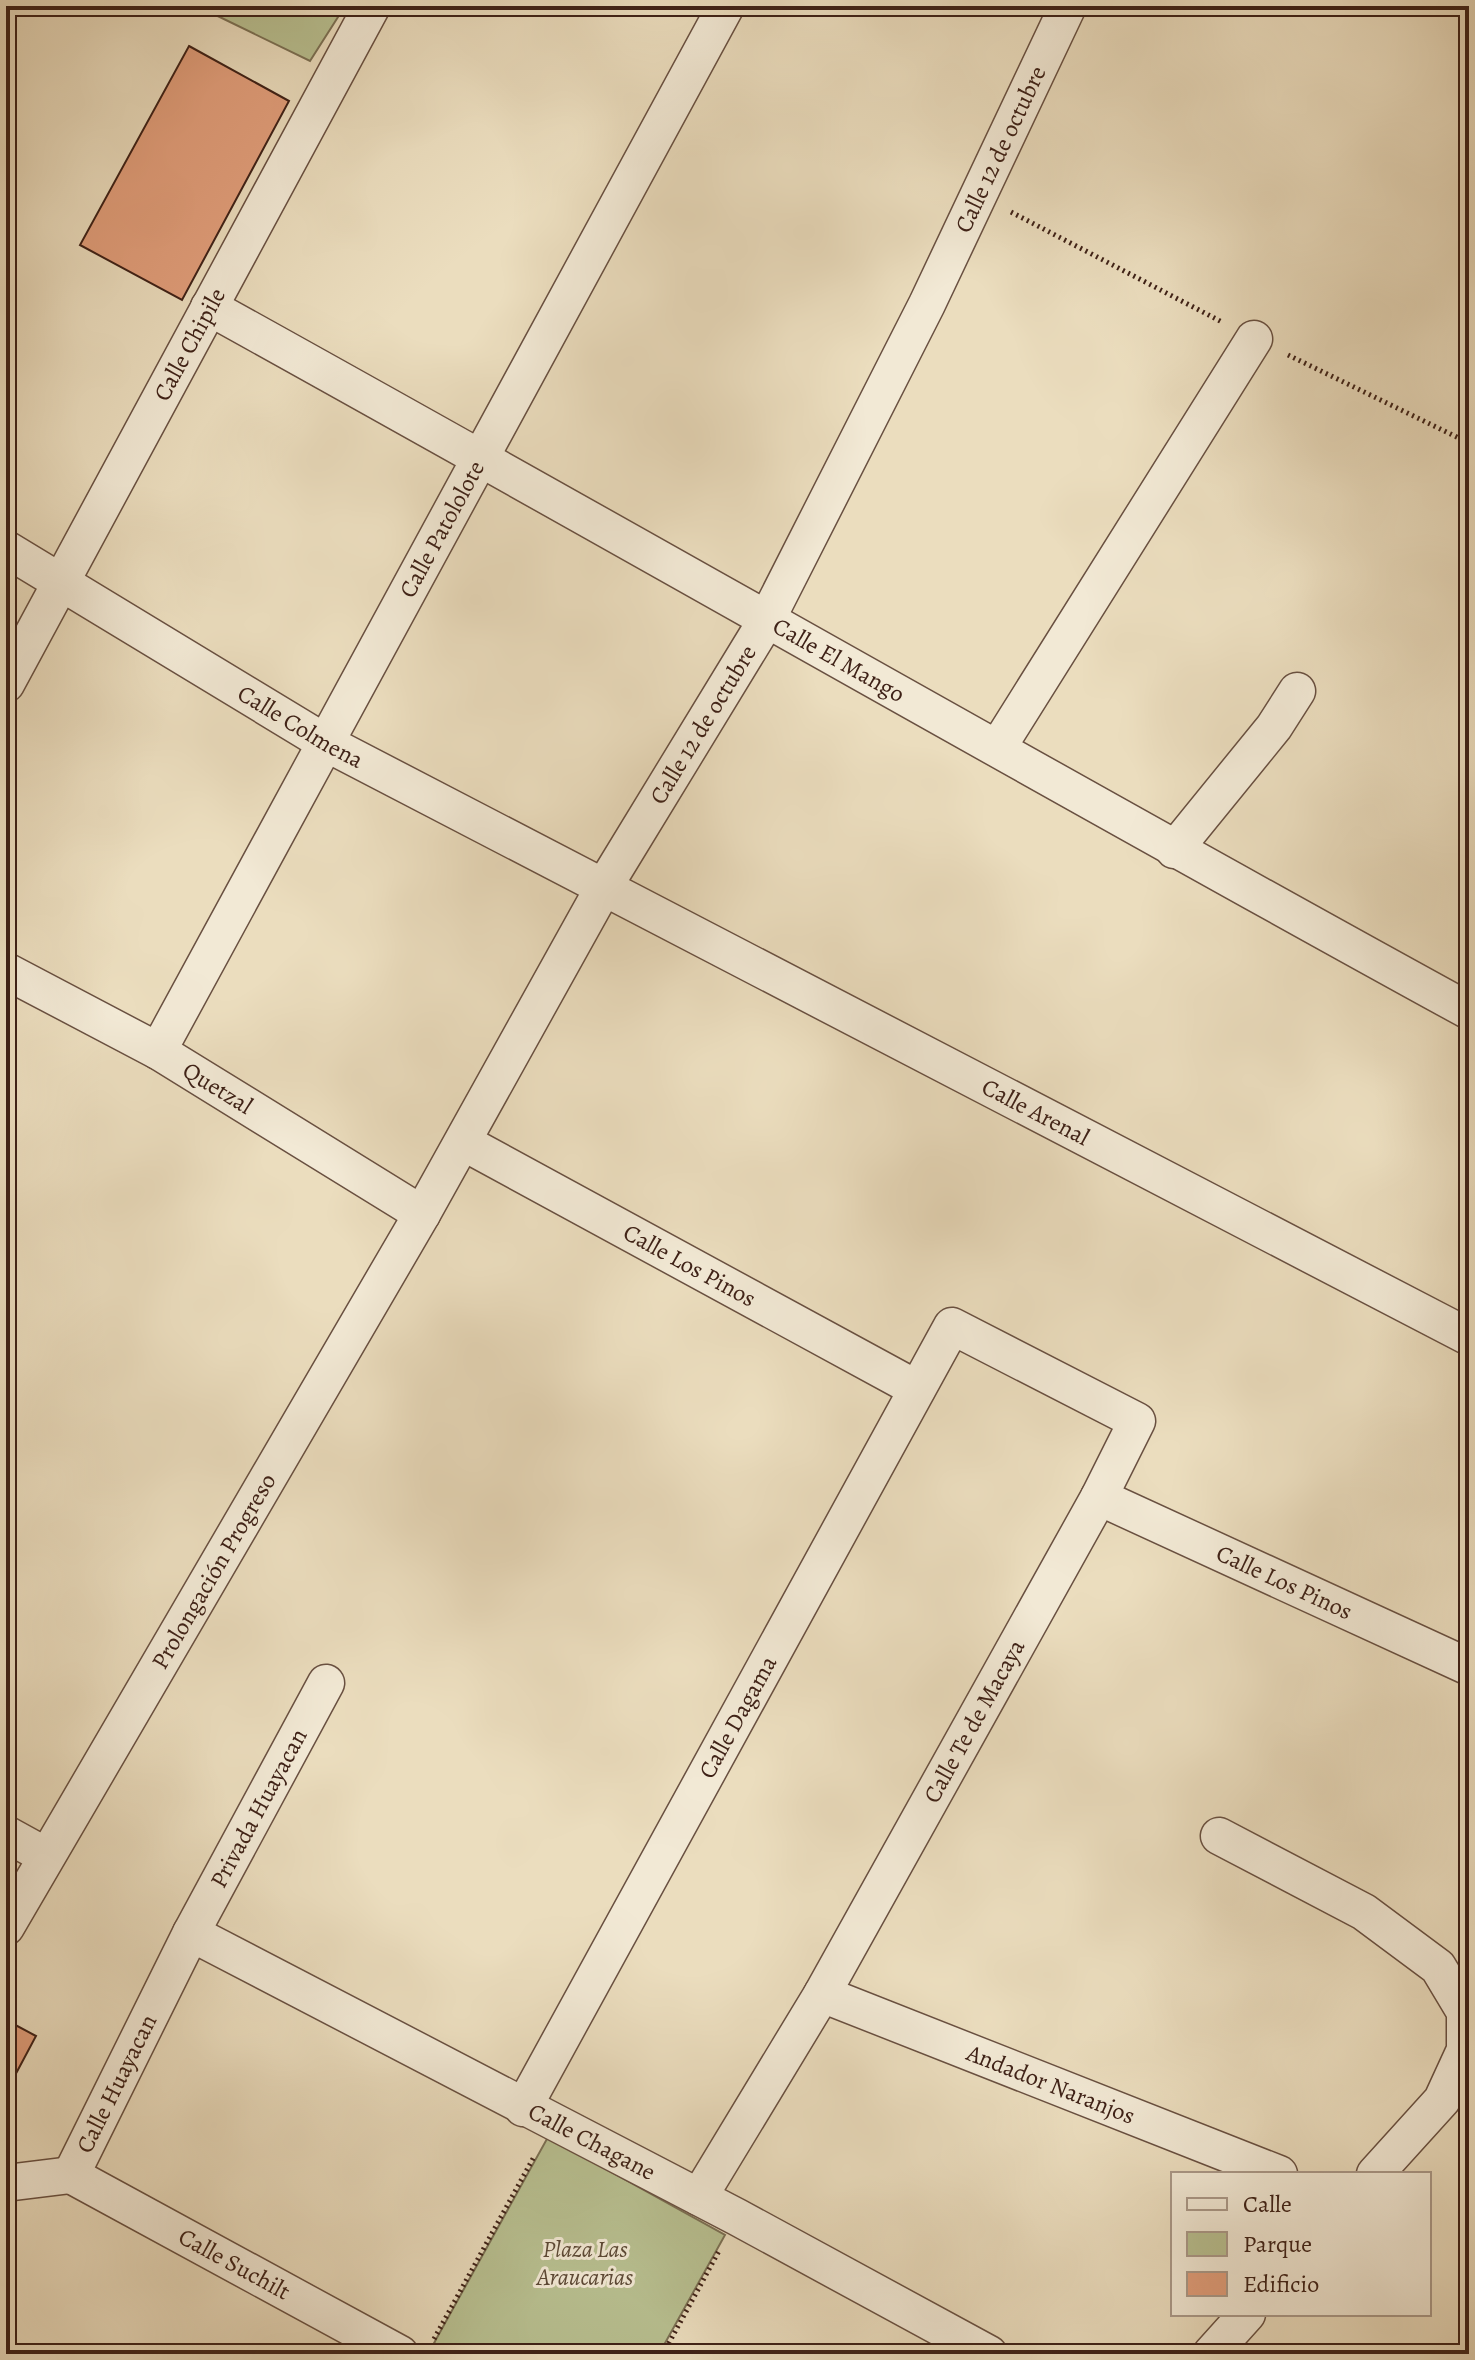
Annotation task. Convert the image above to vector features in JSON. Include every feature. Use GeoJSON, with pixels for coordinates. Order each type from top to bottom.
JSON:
{"type":"FeatureCollection","features":[{"type":"Feature","properties":{"kind":"street","name":"Calle Chipile"},"geometry":{"type":"LineString","coordinates":[[6,684],[372,6]]}},
{"type":"Feature","properties":{"kind":"street","name":"Calle Patololote"},"geometry":{"type":"LineString","coordinates":[[158,1051],[726,6]]}},
{"type":"Feature","properties":{"kind":"street","name":"Calle 12 de octubre"},"geometry":{"type":"LineString","coordinates":[[422,1214],[605,885],[766,621],[927,304],[1068,6]]}},
{"type":"Feature","properties":{"kind":"street","name":"Calle El Mango"},"geometry":{"type":"LineString","coordinates":[[209,307],[482,458],[766,621],[998,747],[1174,850],[1469,1011]]}},
{"type":"Feature","properties":{"kind":"street"},"geometry":{"type":"LineString","coordinates":[[998,747],[1254,339]]}},
{"type":"Feature","properties":{"kind":"street","name":"Calle Colmena"},"geometry":{"type":"LineString","coordinates":[[6,549],[326,743],[605,885]]}},
{"type":"Feature","properties":{"kind":"street"},"geometry":{"type":"LineString","coordinates":[[1174,850],[1274,727],[1297,691]]}},
{"type":"Feature","properties":{"kind":"street","name":"Calle Arenal"},"geometry":{"type":"LineString","coordinates":[[605,885],[1469,1337]]}},
{"type":"Feature","properties":{"kind":"street","name":"Quetzal"},"geometry":{"type":"LineString","coordinates":[[6,971],[158,1051],[422,1214]]}},
{"type":"Feature","properties":{"kind":"street","name":"Calle Los Pinos"},"geometry":{"type":"LineString","coordinates":[[463,1142],[917,1389]]}},
{"type":"Feature","properties":{"kind":"street","name":"Prolongación Progreso"},"geometry":{"type":"LineString","coordinates":[[6,1927],[422,1214]]}},
{"type":"Feature","properties":{"kind":"street","name":"Calle Dagama"},"geometry":{"type":"LineString","coordinates":[[538,2115],[952,1326]]}},
{"type":"Feature","properties":{"kind":"street","name":"Calle Te de Macaya"},"geometry":{"type":"LineString","coordinates":[[699,2197],[822,1994],[1099,1497],[1137,1421],[952,1326]]}},
{"type":"Feature","properties":{"kind":"street","name":"Calle Los Pinos"},"geometry":{"type":"LineString","coordinates":[[1099,1497],[1469,1667]]}},
{"type":"Feature","properties":{"kind":"street","name":"Privada Huayacan"},"geometry":{"type":"LineString","coordinates":[[191,1933],[326,1683]]}},
{"type":"Feature","properties":{"kind":"street"},"geometry":{"type":"LineString","coordinates":[[6,1834],[46,1856]]}},
{"type":"Feature","properties":{"kind":"street"},"geometry":{"type":"LineString","coordinates":[[1219,1836],[1364,1912],[1438,1967],[1465,2012],[1465,2050],[1455,2103],[1377,2172]]}},
{"type":"Feature","properties":{"kind":"street","name":"Calle Chagane"},"geometry":{"type":"LineString","coordinates":[[191,1933],[737,2217],[989,2354]]}},
{"type":"Feature","properties":{"kind":"street","name":"Calle Huayacan"},"geometry":{"type":"LineString","coordinates":[[6,2183],[71,2175],[191,1933]]}},
{"type":"Feature","properties":{"kind":"street","name":"Andador Naranjos"},"geometry":{"type":"LineString","coordinates":[[822,1994],[1274,2172]]}},
{"type":"Feature","properties":{"kind":"street","name":"Calle Suchilt"},"geometry":{"type":"LineString","coordinates":[[71,2175],[400,2354]]}},
{"type":"Feature","properties":{"kind":"street"},"geometry":{"type":"LineString","coordinates":[[1211,2354],[1245,2316]]}},
{"type":"Feature","properties":{"kind":"path"},"geometry":{"type":"LineString","coordinates":[[433,2340],[538,2115]]}},
{"type":"Feature","properties":{"kind":"path"},"geometry":{"type":"LineString","coordinates":[[663,2354],[737,2217]]}},
{"type":"Feature","properties":{"kind":"green space"},"geometry":{"type":"Polygon","coordinates":[[[197,6],[345,6],[310,61],[197,6]]]}},
{"type":"Feature","properties":{"kind":"green space","name":"Plaza Las Araucarias"},"geometry":{"type":"Polygon","coordinates":[[[548,2137],[725,2235],[659,2354],[454,2354],[434,2343],[548,2137]]]}},
{"type":"Feature","properties":{"kind":"building"},"geometry":{"type":"Polygon","coordinates":[[[189,46],[289,101],[182,300],[80,245],[189,46]]]}},
{"type":"Feature","properties":{"kind":"building"},"geometry":{"type":"Polygon","coordinates":[[[6,266],[10,268],[16,297],[6,317],[6,266]]]}},
{"type":"Feature","properties":{"kind":"building"},"geometry":{"type":"Polygon","coordinates":[[[6,2020],[36,2036],[12,2081],[6,2077],[6,2020]]]}}]}
